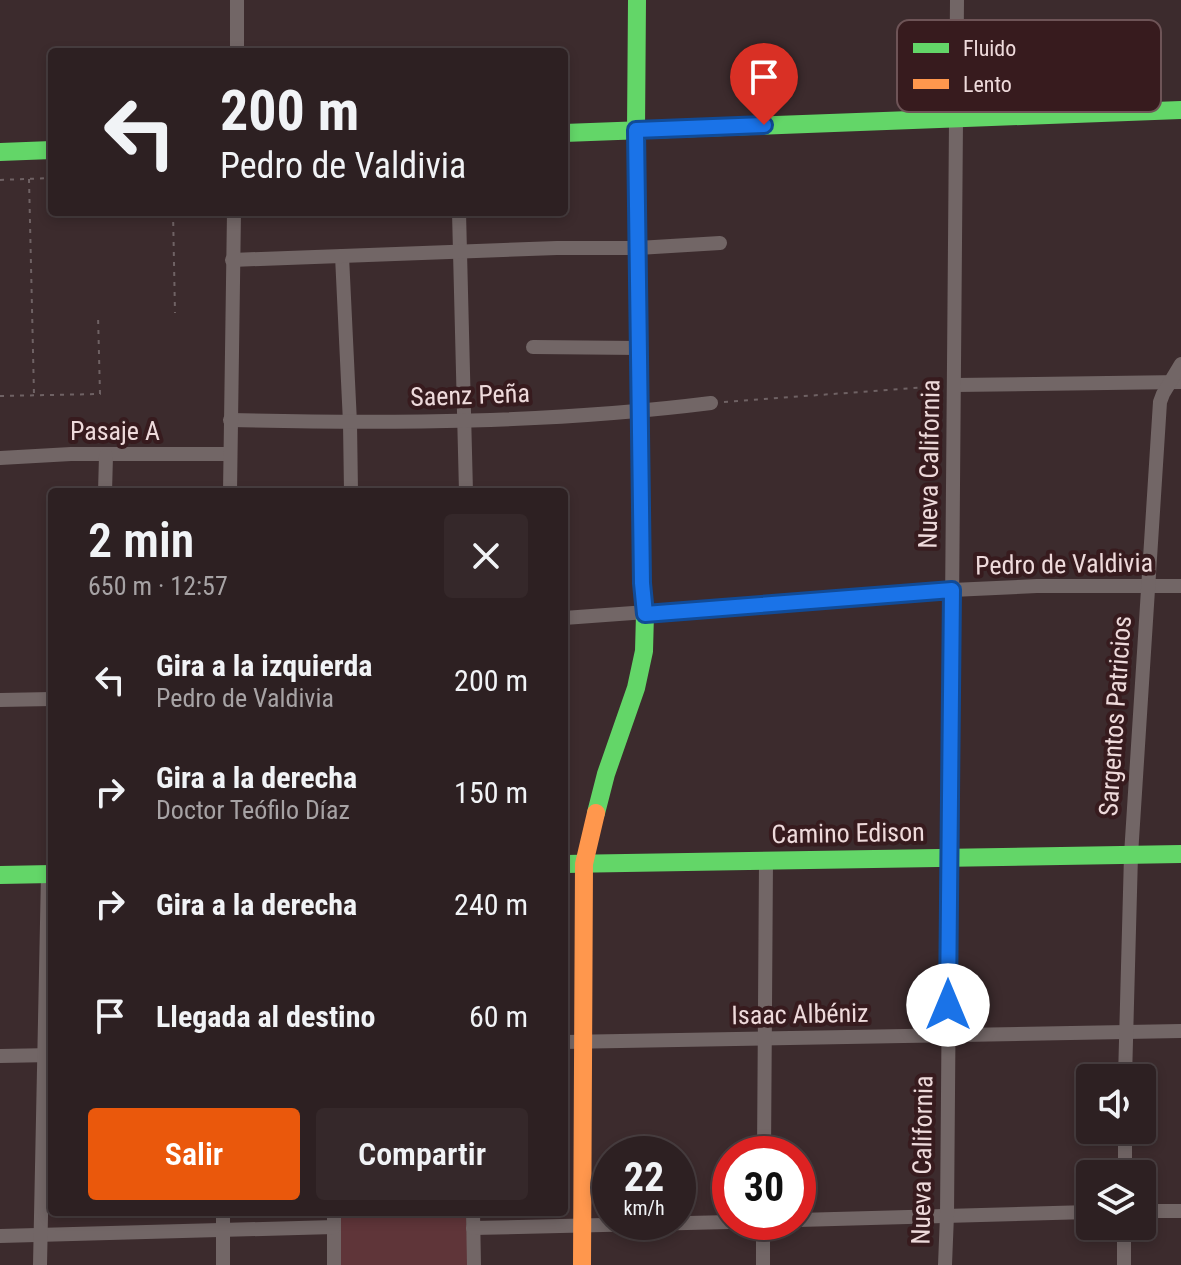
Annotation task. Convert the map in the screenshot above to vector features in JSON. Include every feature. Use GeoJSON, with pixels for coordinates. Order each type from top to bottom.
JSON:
{"type":"FeatureCollection","features":[{"type":"Feature","properties":{"kind":"street"},"geometry":{"type":"LineString","coordinates":[[237,0],[237,48]]}},
{"type":"Feature","properties":{"kind":"street"},"geometry":{"type":"LineString","coordinates":[[582,1265],[584,864],[606,774],[636,688],[644,651],[637,0]]}},
{"type":"Feature","properties":{"kind":"street","name":"Nueva California"},"geometry":{"type":"LineString","coordinates":[[957,0],[957,20]]}},
{"type":"Feature","properties":{"kind":"street"},"geometry":{"type":"LineString","coordinates":[[1161,111],[1181,110]]}},
{"type":"Feature","properties":{"kind":"street","name":"Nueva California"},"geometry":{"type":"LineString","coordinates":[[945,1265],[956,112]]}},
{"type":"Feature","properties":{"kind":"street"},"geometry":{"type":"LineString","coordinates":[[568,133],[1117,112]]}},
{"type":"Feature","properties":{"kind":"street"},"geometry":{"type":"LineString","coordinates":[[0,152],[48,150]]}},
{"type":"Feature","properties":{"kind":"street"},"geometry":{"type":"LineString","coordinates":[[230,488],[234,216]]}},
{"type":"Feature","properties":{"kind":"street"},"geometry":{"type":"LineString","coordinates":[[459,216],[466,488]]}},
{"type":"Feature","properties":{"kind":"street"},"geometry":{"type":"LineString","coordinates":[[232,260],[720,243]]}},
{"type":"Feature","properties":{"kind":"street"},"geometry":{"type":"LineString","coordinates":[[342,256],[351,488]]}},
{"type":"Feature","properties":{"kind":"street"},"geometry":{"type":"LineString","coordinates":[[533,347],[639,348]]}},
{"type":"Feature","properties":{"kind":"street","name":"Sargentos Patricios"},"geometry":{"type":"LineString","coordinates":[[1125,1064],[1131,855],[1160,402],[1175,383],[1181,364]]}},
{"type":"Feature","properties":{"kind":"street"},"geometry":{"type":"LineString","coordinates":[[955,385],[1175,383]]}},
{"type":"Feature","properties":{"kind":"street","name":"Saenz Peña"},"geometry":{"type":"LineString","coordinates":[[230,420],[350,423],[464,420],[640,412],[711,403]]}},
{"type":"Feature","properties":{"kind":"street","name":"Pasaje A"},"geometry":{"type":"LineString","coordinates":[[0,458],[71,454],[230,454]]}},
{"type":"Feature","properties":{"kind":"street"},"geometry":{"type":"LineString","coordinates":[[105,488],[106,456]]}},
{"type":"Feature","properties":{"kind":"street","name":"Pedro de Valdivia"},"geometry":{"type":"LineString","coordinates":[[568,618],[952,590],[1037,586],[1181,586]]}},
{"type":"Feature","properties":{"kind":"street"},"geometry":{"type":"LineString","coordinates":[[0,700],[48,699]]}},
{"type":"Feature","properties":{"kind":"street","name":"Camino Edison"},"geometry":{"type":"LineString","coordinates":[[568,864],[1181,854]]}},
{"type":"Feature","properties":{"kind":"street"},"geometry":{"type":"LineString","coordinates":[[764,1136],[766,861]]}},
{"type":"Feature","properties":{"kind":"street"},"geometry":{"type":"LineString","coordinates":[[0,875],[48,874]]}},
{"type":"Feature","properties":{"kind":"street","name":"Isaac Albéniz"},"geometry":{"type":"LineString","coordinates":[[568,1042],[1181,1031]]}},
{"type":"Feature","properties":{"kind":"street"},"geometry":{"type":"LineString","coordinates":[[0,1056],[48,1055],[40,1265]]}},
{"type":"Feature","properties":{"kind":"street"},"geometry":{"type":"LineString","coordinates":[[1156,1211],[1181,1211]]}},
{"type":"Feature","properties":{"kind":"street"},"geometry":{"type":"LineString","coordinates":[[816,1219],[1076,1212]]}},
{"type":"Feature","properties":{"kind":"street"},"geometry":{"type":"LineString","coordinates":[[223,1216],[223,1265]]}},
{"type":"Feature","properties":{"kind":"street"},"geometry":{"type":"LineString","coordinates":[[473,1216],[474,1265]]}},
{"type":"Feature","properties":{"kind":"street"},"geometry":{"type":"LineString","coordinates":[[0,1236],[223,1230],[334,1219],[334,1265]]}},
{"type":"Feature","properties":{"kind":"street"},"geometry":{"type":"LineString","coordinates":[[473,1228],[712,1222]]}},
{"type":"Feature","properties":{"kind":"street"},"geometry":{"type":"LineString","coordinates":[[763,1240],[763,1265]]}},
{"type":"Feature","properties":{"kind":"street"},"geometry":{"type":"LineString","coordinates":[[1124,1240],[1124,1265]]}},
{"type":"Feature","properties":{"kind":"path"},"geometry":{"type":"LineString","coordinates":[[0,180],[48,178]]}},
{"type":"Feature","properties":{"kind":"path"},"geometry":{"type":"LineString","coordinates":[[29,179],[34,395]]}},
{"type":"Feature","properties":{"kind":"path"},"geometry":{"type":"LineString","coordinates":[[173,216],[175,313]]}},
{"type":"Feature","properties":{"kind":"path"},"geometry":{"type":"LineString","coordinates":[[0,396],[100,394],[98,315]]}},
{"type":"Feature","properties":{"kind":"path"},"geometry":{"type":"LineString","coordinates":[[711,403],[955,385]]}},
{"type":"Feature","properties":{"kind":"shaded area"},"geometry":{"type":"Polygon","coordinates":[[[339,1216],[466,1216],[468,1265],[339,1265],[339,1216]]]}},
{"type":"Feature","properties":{"kind":"traffic: fast"},"geometry":{"type":"LineString","coordinates":[[596,813],[636,688],[644,651],[637,0]]}},
{"type":"Feature","properties":{"kind":"traffic: fast"},"geometry":{"type":"LineString","coordinates":[[1161,111],[1181,110]]}},
{"type":"Feature","properties":{"kind":"traffic: fast"},"geometry":{"type":"LineString","coordinates":[[568,133],[1127,112]]}},
{"type":"Feature","properties":{"kind":"traffic: fast"},"geometry":{"type":"LineString","coordinates":[[0,152],[48,150]]}},
{"type":"Feature","properties":{"kind":"traffic: fast"},"geometry":{"type":"LineString","coordinates":[[568,864],[1181,854]]}},
{"type":"Feature","properties":{"kind":"traffic: fast"},"geometry":{"type":"LineString","coordinates":[[0,875],[48,874]]}},
{"type":"Feature","properties":{"kind":"traffic: slow"},"geometry":{"type":"LineString","coordinates":[[582,1265],[584,864],[596,813]]}},
{"type":"Feature","properties":{"kind":"route"},"geometry":{"type":"LineString","coordinates":[[764,125],[636,130],[642,583],[645,614],[952,590],[948,1005]]}}]}
